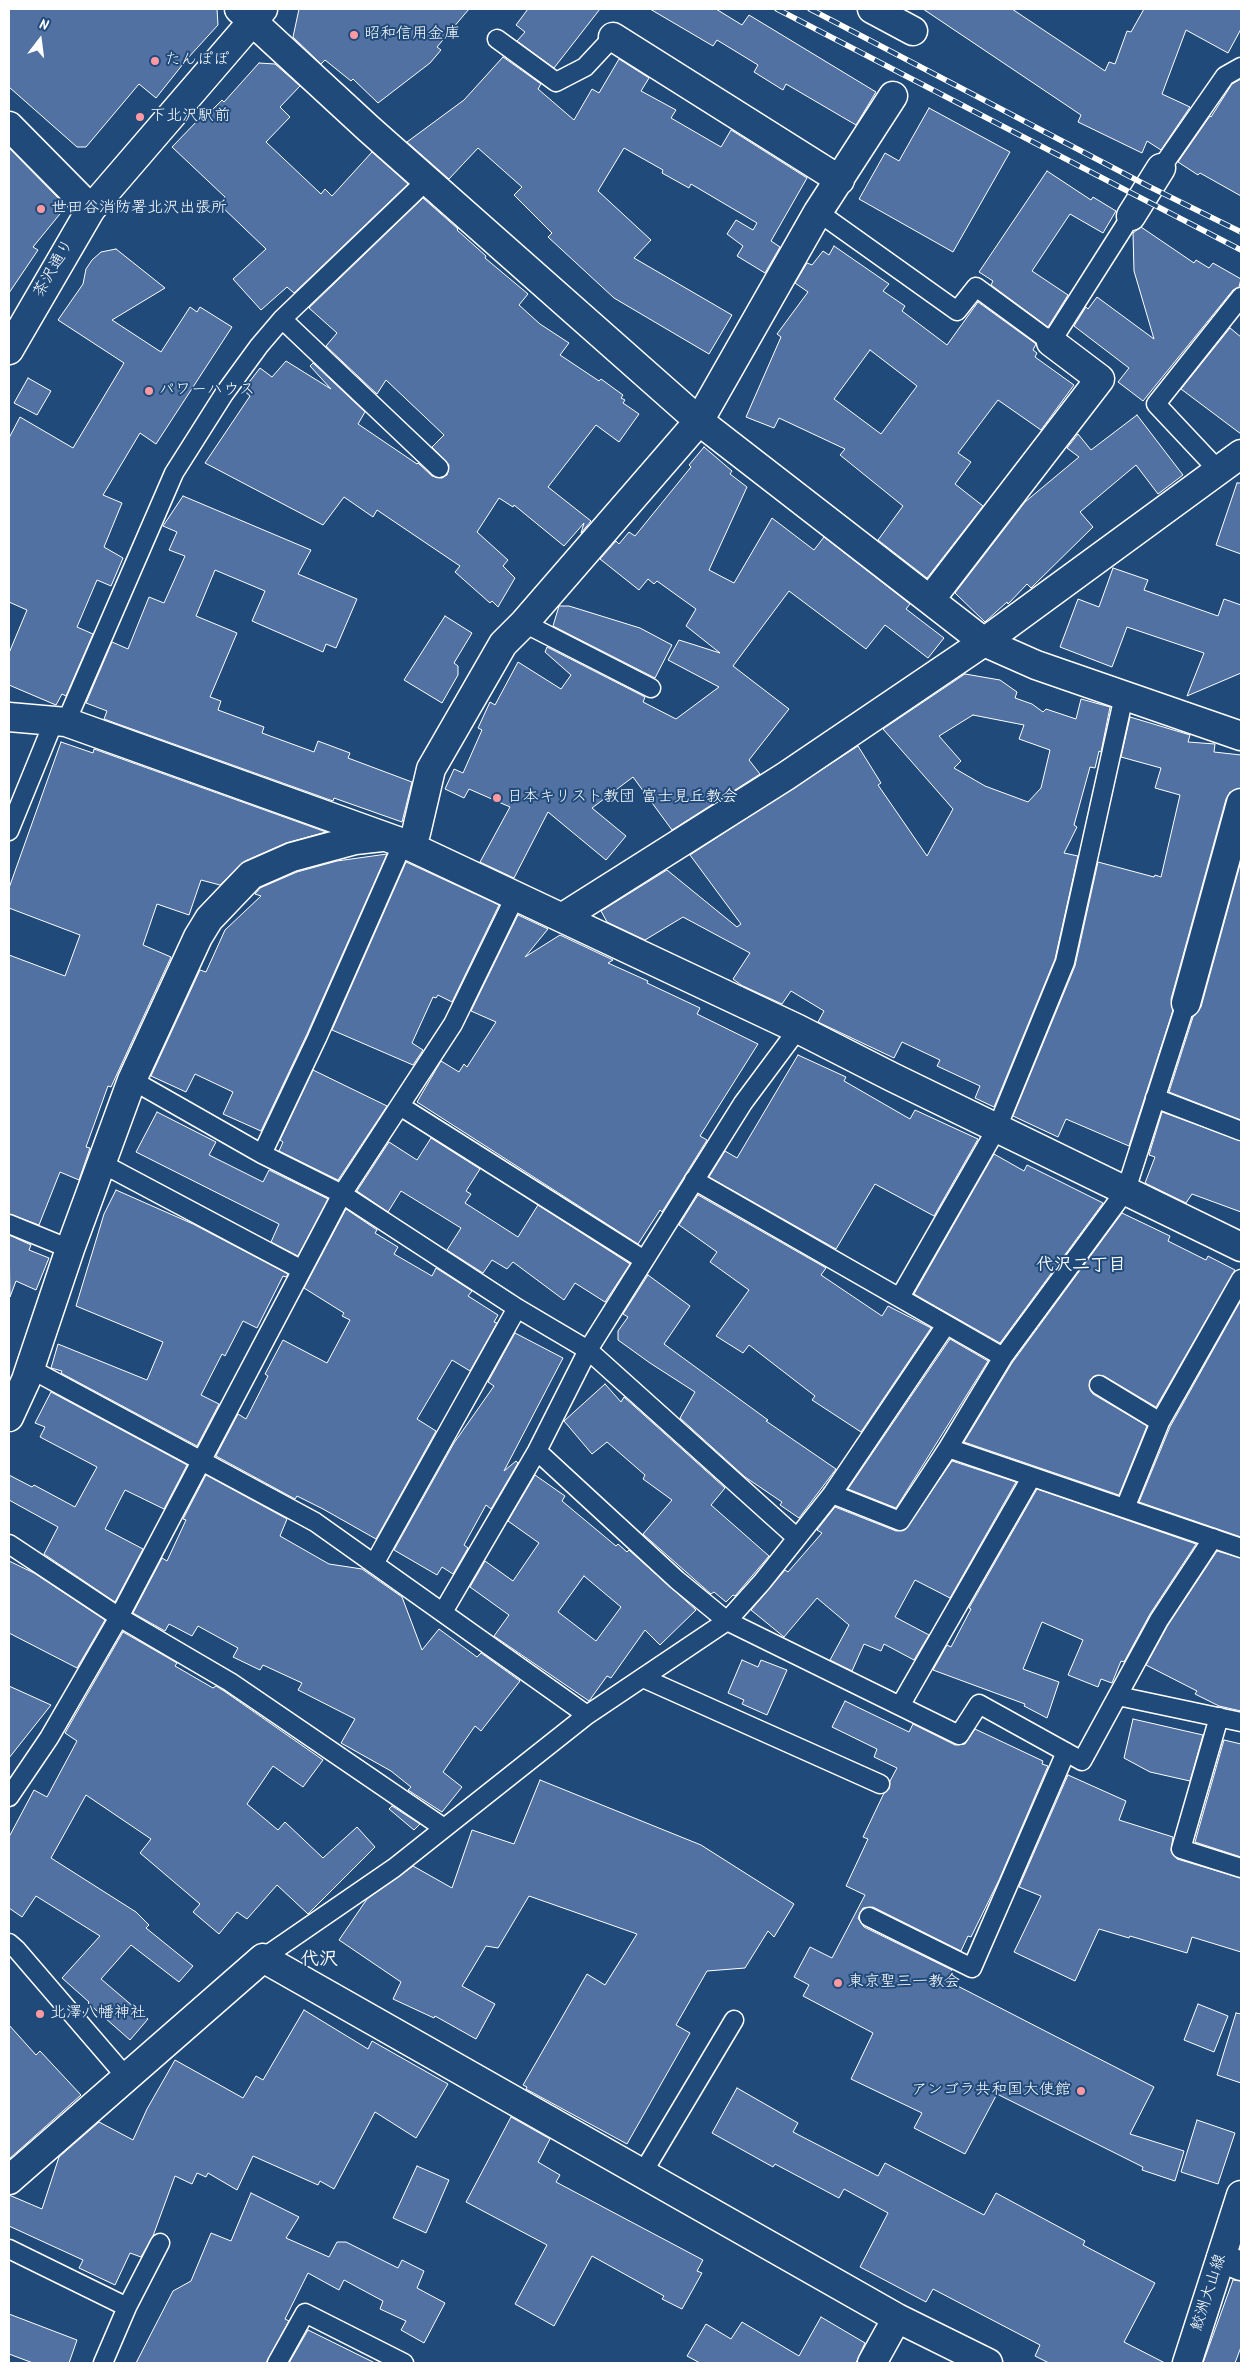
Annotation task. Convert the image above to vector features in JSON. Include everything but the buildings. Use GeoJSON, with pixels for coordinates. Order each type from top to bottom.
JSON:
{"type":"FeatureCollection","features":[{"type":"Feature","properties":{"kind":"street"},"geometry":{"type":"LineString","coordinates":[[872,9],[913,32]]}},
{"type":"Feature","properties":{"kind":"street"},"geometry":{"type":"LineString","coordinates":[[251,13],[427,180],[699,421],[984,642],[1036,665],[1241,736]]}},
{"type":"Feature","properties":{"kind":"street","name":"茶沢通り"},"geometry":{"type":"LineString","coordinates":[[9,350],[92,209],[251,13]]}},
{"type":"Feature","properties":{"kind":"street"},"geometry":{"type":"LineString","coordinates":[[613,37],[840,180]]}},
{"type":"Feature","properties":{"kind":"street"},"geometry":{"type":"LineString","coordinates":[[9,1417],[29,1368],[132,1080],[198,937],[209,920],[251,875],[292,857],[355,840],[400,842],[416,833],[431,769],[502,644],[524,623],[699,421],[818,212],[893,96]]}},
{"type":"Feature","properties":{"kind":"street"},"geometry":{"type":"LineString","coordinates":[[9,126],[92,209]]}},
{"type":"Feature","properties":{"kind":"street"},"geometry":{"type":"LineString","coordinates":[[1131,216],[1162,168]]}},
{"type":"Feature","properties":{"kind":"street"},"geometry":{"type":"LineString","coordinates":[[930,600],[1100,379],[1051,342]]}},
{"type":"Feature","properties":{"kind":"street"},"geometry":{"type":"LineString","coordinates":[[563,917],[786,776],[984,642],[1230,474],[1241,454]]}},
{"type":"Feature","properties":{"kind":"street"},"geometry":{"type":"LineString","coordinates":[[9,716],[60,721],[400,842],[798,1029],[1241,1247]]}},
{"type":"Feature","properties":{"kind":"street"},"geometry":{"type":"LineString","coordinates":[[1186,1003],[1241,802]]}},
{"type":"Feature","properties":{"kind":"street"},"geometry":{"type":"LineString","coordinates":[[9,2180],[262,1958],[897,2318],[988,2363]]}},
{"type":"Feature","properties":{"kind":"street","name":"鮫洲大山線"},"geometry":{"type":"LineString","coordinates":[[1188,2363],[1231,2262],[1241,2195]]}},
{"type":"Feature","properties":{"kind":"street"},"geometry":{"type":"LineString","coordinates":[[872,2363],[897,2318]]}},
{"type":"Feature","properties":{"kind":"lane"},"geometry":{"type":"LineString","coordinates":[[496,39],[556,82],[586,67],[613,37]]}},
{"type":"Feature","properties":{"kind":"lane"},"geometry":{"type":"LineString","coordinates":[[1162,168],[1225,76],[1241,67]]}},
{"type":"Feature","properties":{"kind":"lane"},"geometry":{"type":"LineString","coordinates":[[9,831],[174,473],[224,394],[259,346],[282,320],[427,180]]}},
{"type":"Feature","properties":{"kind":"lane"},"geometry":{"type":"LineString","coordinates":[[818,212],[957,311],[976,287],[1051,342],[1131,216]]}},
{"type":"Feature","properties":{"kind":"lane"},"geometry":{"type":"LineString","coordinates":[[1230,474],[1156,404],[1241,297]]}},
{"type":"Feature","properties":{"kind":"lane"},"geometry":{"type":"LineString","coordinates":[[282,320],[439,468]]}},
{"type":"Feature","properties":{"kind":"lane"},"geometry":{"type":"LineString","coordinates":[[524,623],[651,688]]}},
{"type":"Feature","properties":{"kind":"lane"},"geometry":{"type":"LineString","coordinates":[[900,1297],[997,1128],[1066,962],[1124,696]]}},
{"type":"Feature","properties":{"kind":"lane"},"geometry":{"type":"LineString","coordinates":[[262,1154],[317,1038],[400,842]]}},
{"type":"Feature","properties":{"kind":"lane"},"geometry":{"type":"LineString","coordinates":[[9,1797],[49,1738],[119,1616],[342,1194],[453,1024],[515,896]]}},
{"type":"Feature","properties":{"kind":"lane"},"geometry":{"type":"LineString","coordinates":[[832,1494],[900,1521],[948,1448],[1003,1357],[1126,1190],[1186,1003]]}},
{"type":"Feature","properties":{"kind":"lane"},"geometry":{"type":"LineString","coordinates":[[443,1612],[536,1451],[588,1350],[694,1180],[744,1104],[798,1029]]}},
{"type":"Feature","properties":{"kind":"lane"},"geometry":{"type":"LineString","coordinates":[[132,1080],[262,1154],[342,1194],[517,1308],[588,1350],[798,1538]]}},
{"type":"Feature","properties":{"kind":"lane"},"geometry":{"type":"LineString","coordinates":[[1155,1098],[1241,1131]]}},
{"type":"Feature","properties":{"kind":"lane"},"geometry":{"type":"LineString","coordinates":[[400,1106],[644,1260]]}},
{"type":"Feature","properties":{"kind":"lane"},"geometry":{"type":"LineString","coordinates":[[101,1163],[302,1270]]}},
{"type":"Feature","properties":{"kind":"lane"},"geometry":{"type":"LineString","coordinates":[[694,1180],[1003,1357]]}},
{"type":"Feature","properties":{"kind":"lane"},"geometry":{"type":"LineString","coordinates":[[9,1224],[70,1249]]}},
{"type":"Feature","properties":{"kind":"lane"},"geometry":{"type":"LineString","coordinates":[[1125,1508],[1160,1422],[1241,1279]]}},
{"type":"Feature","properties":{"kind":"lane"},"geometry":{"type":"LineString","coordinates":[[374,1564],[517,1308]]}},
{"type":"Feature","properties":{"kind":"lane"},"geometry":{"type":"LineString","coordinates":[[262,1958],[394,1868],[587,1715],[727,1622],[798,1538],[832,1494],[946,1325]]}},
{"type":"Feature","properties":{"kind":"lane"},"geometry":{"type":"LineString","coordinates":[[29,1368],[315,1522],[587,1715]]}},
{"type":"Feature","properties":{"kind":"lane"},"geometry":{"type":"LineString","coordinates":[[1099,1385],[1160,1422]]}},
{"type":"Feature","properties":{"kind":"lane"},"geometry":{"type":"LineString","coordinates":[[948,1448],[1031,1478],[1241,1548]]}},
{"type":"Feature","properties":{"kind":"lane"},"geometry":{"type":"LineString","coordinates":[[536,1451],[677,1580],[727,1622],[959,1735],[979,1704],[1082,1761],[1160,1620],[1213,1538]]}},
{"type":"Feature","properties":{"kind":"lane"},"geometry":{"type":"LineString","coordinates":[[900,1706],[1031,1478]]}},
{"type":"Feature","properties":{"kind":"lane"},"geometry":{"type":"LineString","coordinates":[[9,1544],[119,1616],[230,1682],[444,1828]]}},
{"type":"Feature","properties":{"kind":"lane"},"geometry":{"type":"LineString","coordinates":[[643,1678],[880,1784]]}},
{"type":"Feature","properties":{"kind":"lane"},"geometry":{"type":"LineString","coordinates":[[1118,1696],[1241,1722]]}},
{"type":"Feature","properties":{"kind":"lane"},"geometry":{"type":"LineString","coordinates":[[1219,1718],[1182,1849],[1241,1868]]}},
{"type":"Feature","properties":{"kind":"lane"},"geometry":{"type":"LineString","coordinates":[[869,1917],[972,1968],[1066,1752]]}},
{"type":"Feature","properties":{"kind":"lane"},"geometry":{"type":"LineString","coordinates":[[9,1943],[127,2078]]}},
{"type":"Feature","properties":{"kind":"lane"},"geometry":{"type":"LineString","coordinates":[[642,2174],[734,2020]]}},
{"type":"Feature","properties":{"kind":"lane"},"geometry":{"type":"LineString","coordinates":[[103,2363],[127,2307],[160,2243]]}},
{"type":"Feature","properties":{"kind":"lane"},"geometry":{"type":"LineString","coordinates":[[9,2250],[127,2307]]}},
{"type":"Feature","properties":{"kind":"lane"},"geometry":{"type":"LineString","coordinates":[[276,2363],[305,2313],[404,2363]]}},
{"type":"Feature","properties":{"kind":"railway"},"geometry":{"type":"LineString","coordinates":[[777,9],[1241,250]]}},
{"type":"Feature","properties":{"kind":"railway"},"geometry":{"type":"LineString","coordinates":[[810,9],[1148,186],[1241,232]]}},
{"type":"Feature","properties":{"kind":"place","name":"昭和信用金庫"},"geometry":{"type":"Point","coordinates":[354,35]}},
{"type":"Feature","properties":{"kind":"place","name":"たんぽぽ"},"geometry":{"type":"Point","coordinates":[155,61]}},
{"type":"Feature","properties":{"kind":"place","name":"下北沢駅前"},"geometry":{"type":"Point","coordinates":[140,117]}},
{"type":"Feature","properties":{"kind":"place","name":"世田谷消防署北沢出張所"},"geometry":{"type":"Point","coordinates":[41,209]}},
{"type":"Feature","properties":{"kind":"place","name":"パワーハウス"},"geometry":{"type":"Point","coordinates":[149,391]}},
{"type":"Feature","properties":{"kind":"place","name":"日本キリスト教団 富士見丘教会"},"geometry":{"type":"Point","coordinates":[497,798]}},
{"type":"Feature","properties":{"kind":"place","name":"東京聖三一教会"},"geometry":{"type":"Point","coordinates":[838,1983]}},
{"type":"Feature","properties":{"kind":"place","name":"北澤八幡神社"},"geometry":{"type":"Point","coordinates":[40,2014]}},
{"type":"Feature","properties":{"kind":"place","name":"アンゴラ共和国大使館"},"geometry":{"type":"Point","coordinates":[1081,2091]}},
{"type":"Feature","properties":{"kind":"district","name":"代沢二丁目"},"geometry":{"type":"Point","coordinates":[1081,1267]}},
{"type":"Feature","properties":{"kind":"district","name":"代沢"},"geometry":{"type":"Point","coordinates":[319,1962]}}]}
